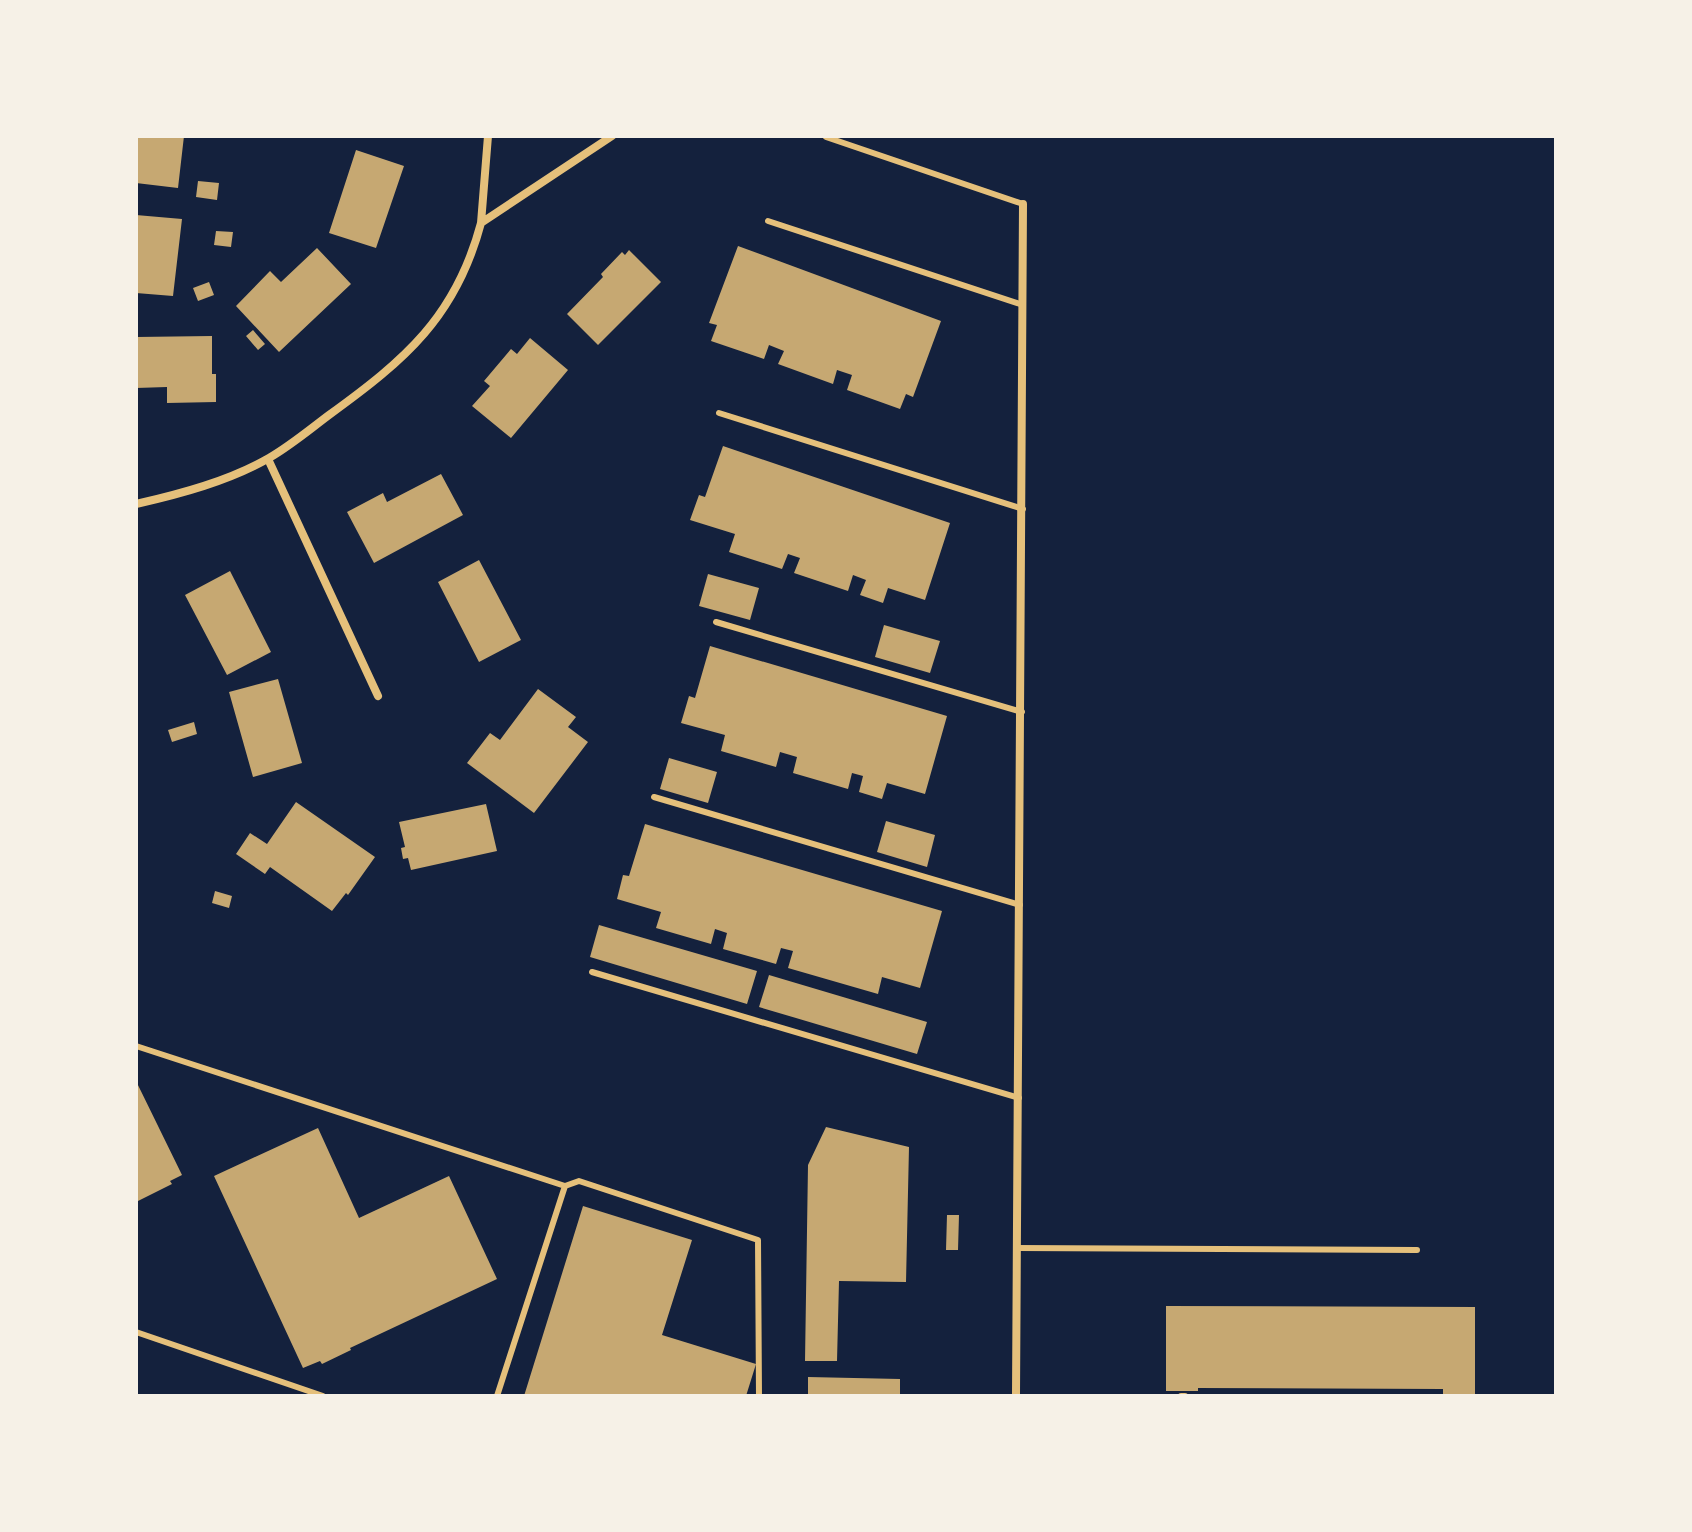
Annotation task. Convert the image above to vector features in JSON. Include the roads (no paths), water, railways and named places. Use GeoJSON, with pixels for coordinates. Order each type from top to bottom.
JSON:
{"type":"FeatureCollection","features":[{"type":"Feature","properties":{"kind":"street"},"geometry":{"type":"LineString","coordinates":[[136,504],[220,480],[268,459],[385,375],[430,328],[453,297],[472,258],[481,223],[488,136]]}},
{"type":"Feature","properties":{"kind":"street"},"geometry":{"type":"LineString","coordinates":[[481,223],[612,136]]}},
{"type":"Feature","properties":{"kind":"street"},"geometry":{"type":"LineString","coordinates":[[1016,1396],[1023,204]]}},
{"type":"Feature","properties":{"kind":"street"},"geometry":{"type":"LineString","coordinates":[[268,459],[378,696]]}},
{"type":"Feature","properties":{"kind":"lane"},"geometry":{"type":"LineString","coordinates":[[826,137],[1023,204]]}},
{"type":"Feature","properties":{"kind":"lane"},"geometry":{"type":"LineString","coordinates":[[768,221],[1023,305]]}},
{"type":"Feature","properties":{"kind":"lane"},"geometry":{"type":"LineString","coordinates":[[719,413],[1023,509]]}},
{"type":"Feature","properties":{"kind":"lane"},"geometry":{"type":"LineString","coordinates":[[716,622],[1022,712]]}},
{"type":"Feature","properties":{"kind":"lane"},"geometry":{"type":"LineString","coordinates":[[654,797],[1020,905]]}},
{"type":"Feature","properties":{"kind":"lane"},"geometry":{"type":"LineString","coordinates":[[592,972],[1019,1098]]}},
{"type":"Feature","properties":{"kind":"lane"},"geometry":{"type":"LineString","coordinates":[[136,1046],[565,1186],[579,1181],[758,1240],[759,1396]]}},
{"type":"Feature","properties":{"kind":"lane"},"geometry":{"type":"LineString","coordinates":[[497,1396],[565,1186]]}},
{"type":"Feature","properties":{"kind":"lane"},"geometry":{"type":"LineString","coordinates":[[1017,1248],[1417,1250]]}},
{"type":"Feature","properties":{"kind":"lane"},"geometry":{"type":"LineString","coordinates":[[136,1332],[309,1394],[323,1396]]}}]}
